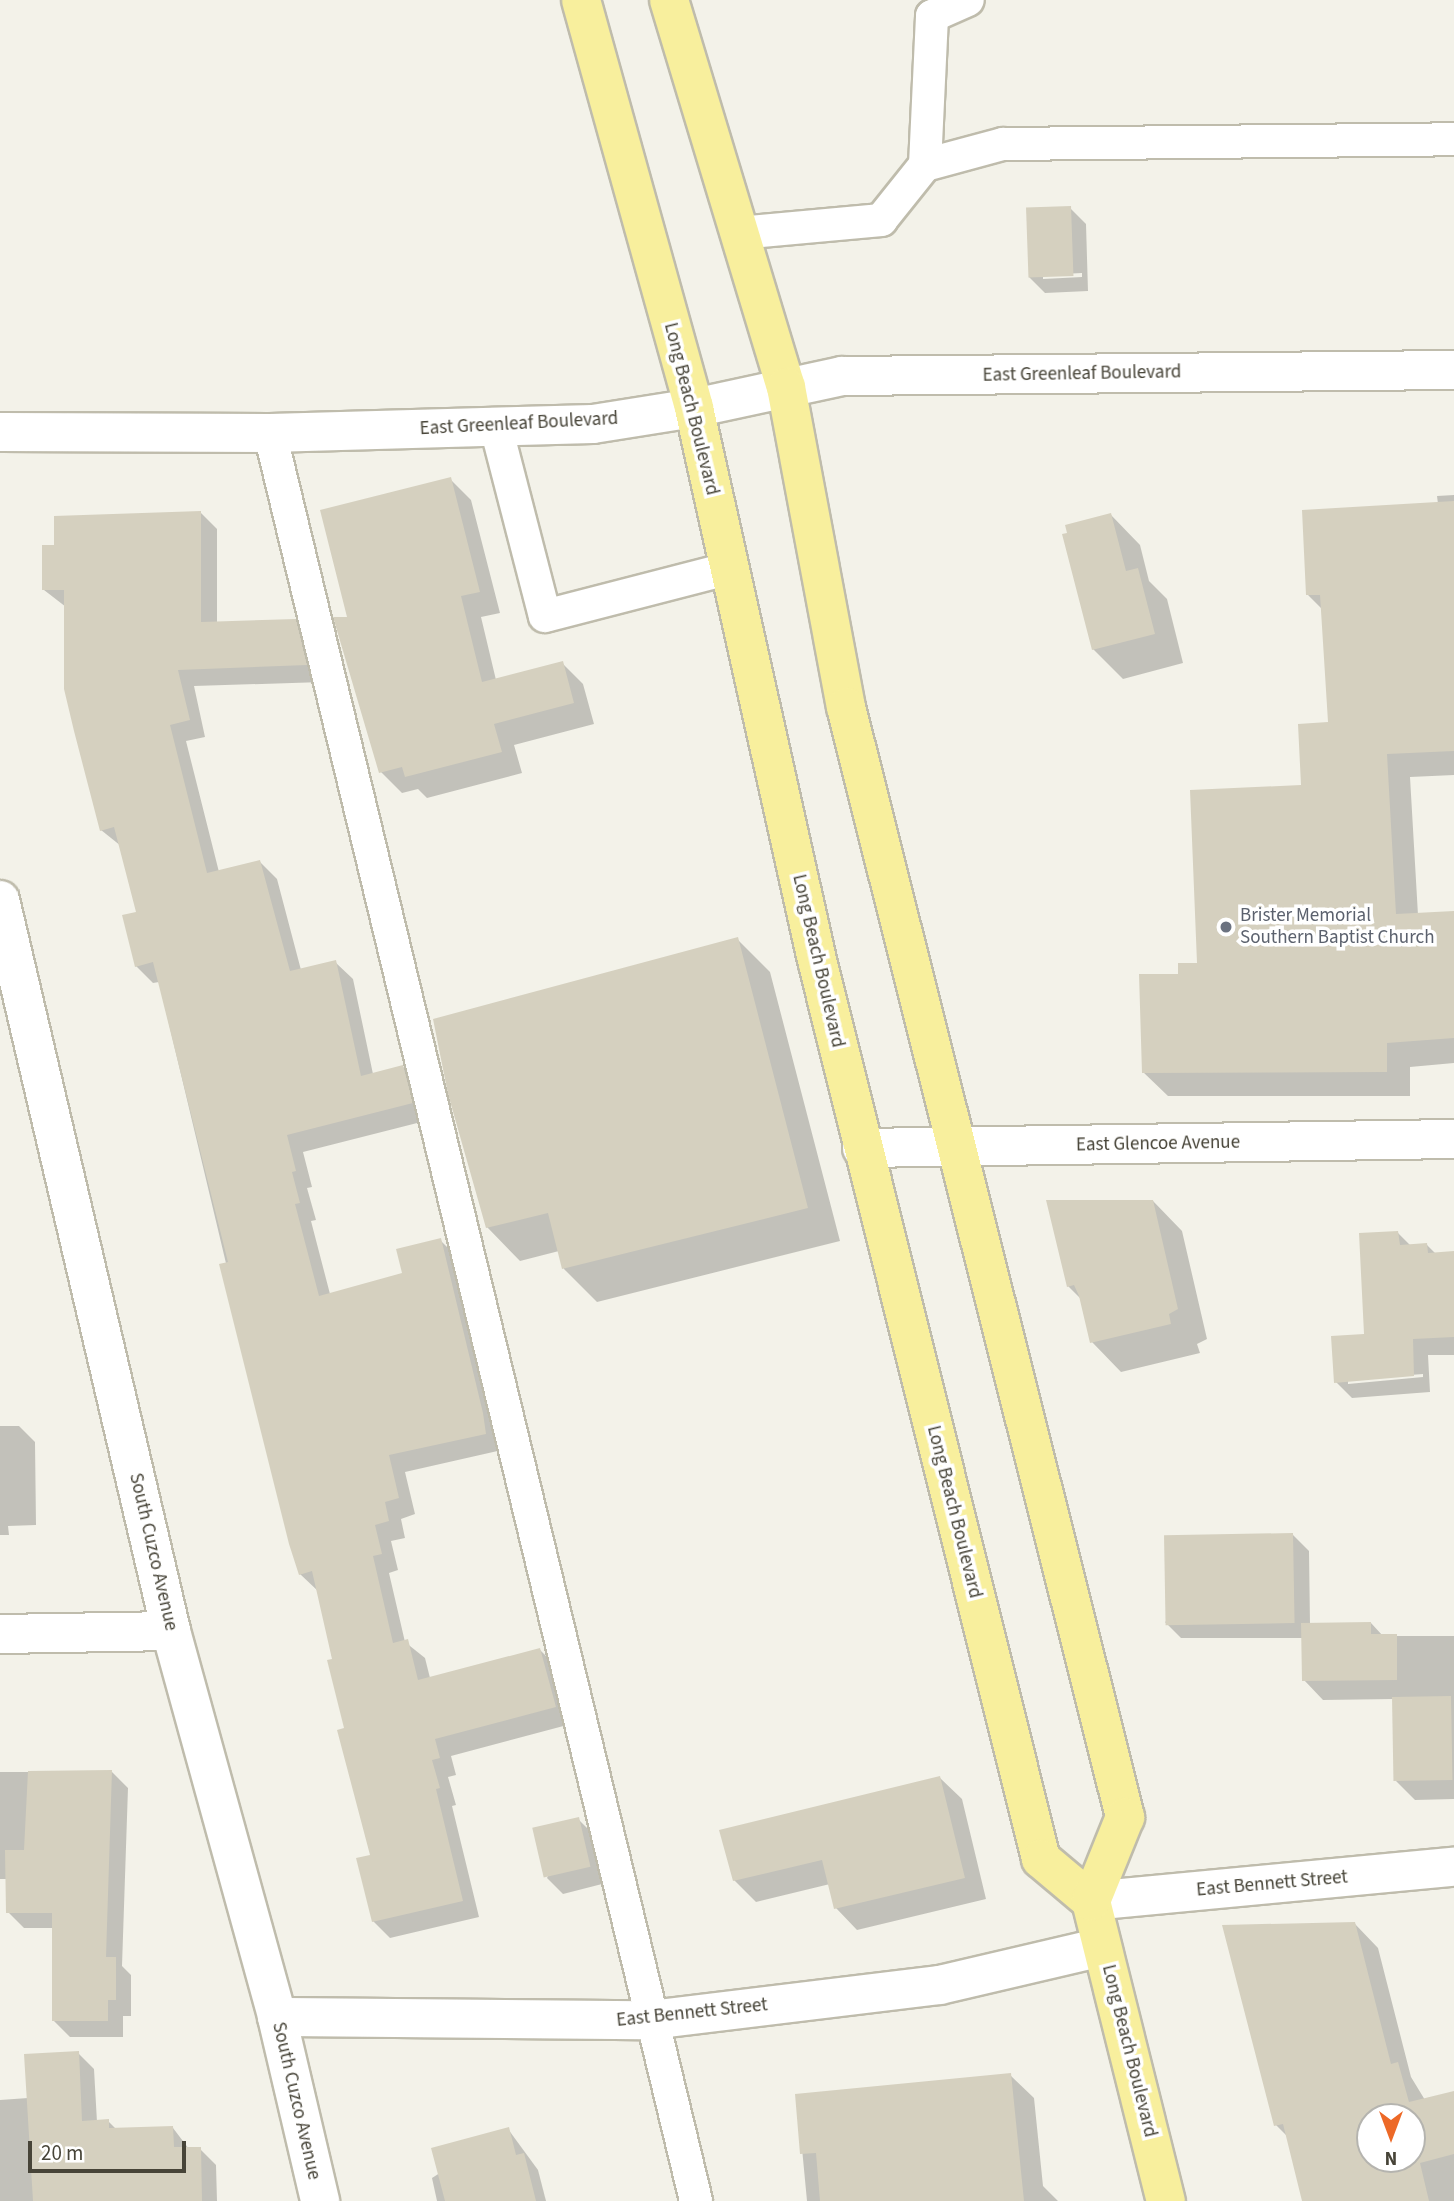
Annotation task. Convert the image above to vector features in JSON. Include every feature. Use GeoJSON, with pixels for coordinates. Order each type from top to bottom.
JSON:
{"type":"FeatureCollection","features":[{"type":"Feature","properties":{"kind":"main road","name":"Long Beach Boulevard"},"geometry":{"type":"LineString","coordinates":[[581,0],[694,408],[862,1148],[1041,1859],[1091,1901],[1166,2201]]}},
{"type":"Feature","properties":{"kind":"main road"},"geometry":{"type":"LineString","coordinates":[[669,0],[786,387],[846,707],[1125,1817],[1091,1901]]}},
{"type":"Feature","properties":{"kind":"street","name":"East Greenleaf Boulevard"},"geometry":{"type":"LineString","coordinates":[[0,432],[270,433],[593,424],[694,408],[842,376],[1454,370]]}},
{"type":"Feature","properties":{"kind":"street","name":"South Cuzco Avenue"},"geometry":{"type":"LineString","coordinates":[[0,900],[171,1631],[277,2017],[320,2201]]}},
{"type":"Feature","properties":{"kind":"street","name":"East Glencoe Avenue"},"geometry":{"type":"LineString","coordinates":[[862,1148],[1454,1139]]}},
{"type":"Feature","properties":{"kind":"street"},"geometry":{"type":"LineString","coordinates":[[0,1634],[171,1631]]}},
{"type":"Feature","properties":{"kind":"street","name":"East Bennett Street"},"geometry":{"type":"LineString","coordinates":[[1091,1901],[1454,1867]]}},
{"type":"Feature","properties":{"kind":"street","name":"East Bennett Street"},"geometry":{"type":"LineString","coordinates":[[277,2017],[650,2020],[940,1985],[1102,1947]]}},
{"type":"Feature","properties":{"kind":"lane"},"geometry":{"type":"LineString","coordinates":[[739,233],[881,220],[925,164],[932,16],[968,0]]}},
{"type":"Feature","properties":{"kind":"lane"},"geometry":{"type":"LineString","coordinates":[[925,164],[1003,144],[1454,139]]}},
{"type":"Feature","properties":{"kind":"lane"},"geometry":{"type":"LineString","coordinates":[[496,427],[545,617],[730,568]]}},
{"type":"Feature","properties":{"kind":"lane"},"geometry":{"type":"LineString","coordinates":[[270,433],[650,2020],[696,2201]]}},
{"type":"Feature","properties":{"kind":"building"},"geometry":{"type":"Polygon","coordinates":[[[1071,206],[1073,276],[1028,278],[1026,208],[1071,206]]]}},
{"type":"Feature","properties":{"kind":"building"},"geometry":{"type":"Polygon","coordinates":[[[451,477],[480,592],[461,596],[482,682],[563,661],[574,703],[494,724],[502,752],[405,777],[402,767],[379,773],[333,617],[347,617],[320,510],[451,477]]]}},
{"type":"Feature","properties":{"kind":"building"},"geometry":{"type":"Polygon","coordinates":[[[1454,501],[1454,751],[1387,754],[1396,914],[1454,911],[1454,1038],[1387,1043],[1387,1072],[1142,1073],[1139,974],[1178,974],[1178,963],[1197,963],[1190,790],[1301,785],[1298,724],[1328,722],[1320,595],[1306,595],[1302,510],[1454,501]]]}},
{"type":"Feature","properties":{"kind":"building"},"geometry":{"type":"Polygon","coordinates":[[[201,511],[201,622],[296,619],[307,665],[178,670],[190,720],[170,725],[207,873],[260,860],[290,971],[336,960],[361,1076],[403,1065],[413,1103],[287,1135],[300,1203],[295,1204],[319,1296],[402,1273],[396,1249],[441,1238],[483,1413],[486,1434],[389,1455],[399,1498],[385,1502],[389,1521],[375,1525],[382,1554],[373,1556],[393,1643],[408,1639],[418,1680],[540,1648],[556,1707],[435,1739],[440,1758],[432,1760],[440,1788],[436,1789],[463,1901],[372,1922],[356,1858],[370,1855],[337,1730],[344,1728],[327,1660],[332,1659],[312,1571],[299,1575],[289,1544],[219,1264],[228,1262],[153,962],[135,967],[122,915],[136,912],[114,827],[100,831],[74,731],[64,689],[64,590],[42,590],[42,545],[54,545],[54,516],[201,511]]]}},
{"type":"Feature","properties":{"kind":"building"},"geometry":{"type":"Polygon","coordinates":[[[1111,513],[1126,571],[1138,568],[1155,634],[1092,650],[1062,534],[1067,533],[1065,525],[1111,513]]]}},
{"type":"Feature","properties":{"kind":"building"},"geometry":{"type":"Polygon","coordinates":[[[738,937],[808,1208],[562,1269],[548,1213],[486,1228],[448,1094],[433,1019],[738,937]]]}},
{"type":"Feature","properties":{"kind":"building"},"geometry":{"type":"Polygon","coordinates":[[[1046,1200],[1153,1200],[1178,1309],[1169,1314],[1171,1324],[1090,1343],[1079,1296],[1074,1285],[1067,1287],[1046,1200]]]}},
{"type":"Feature","properties":{"kind":"building"},"geometry":{"type":"Polygon","coordinates":[[[1398,1231],[1400,1245],[1427,1243],[1428,1253],[1454,1251],[1454,1337],[1413,1339],[1414,1376],[1334,1383],[1331,1336],[1364,1334],[1359,1233],[1398,1231]]]}},
{"type":"Feature","properties":{"kind":"building"},"geometry":{"type":"Polygon","coordinates":[[[1293,1533],[1295,1623],[1166,1625],[1164,1535],[1293,1533]]]}},
{"type":"Feature","properties":{"kind":"building"},"geometry":{"type":"Polygon","coordinates":[[[1371,1622],[1371,1634],[1397,1634],[1397,1680],[1302,1681],[1301,1623],[1371,1622]]]}},
{"type":"Feature","properties":{"kind":"building"},"geometry":{"type":"Polygon","coordinates":[[[1451,1696],[1452,1780],[1393,1781],[1392,1697],[1451,1696]]]}},
{"type":"Feature","properties":{"kind":"building"},"geometry":{"type":"Polygon","coordinates":[[[112,1770],[106,1957],[116,1957],[116,2000],[108,2000],[108,2021],[52,2021],[52,1913],[6,1913],[5,1850],[24,1850],[28,1771],[112,1770]]]}},
{"type":"Feature","properties":{"kind":"building"},"geometry":{"type":"Polygon","coordinates":[[[940,1776],[965,1878],[834,1909],[822,1860],[733,1881],[719,1830],[940,1776]]]}},
{"type":"Feature","properties":{"kind":"building"},"geometry":{"type":"Polygon","coordinates":[[[579,1817],[590,1867],[544,1877],[532,1828],[579,1817]]]}},
{"type":"Feature","properties":{"kind":"building"},"geometry":{"type":"Polygon","coordinates":[[[1355,1922],[1391,2064],[1398,2062],[1409,2102],[1454,2091],[1454,2154],[1426,2161],[1426,2103],[1356,2103],[1356,2173],[1422,2173],[1429,2201],[1302,2201],[1283,2124],[1274,2126],[1222,1925],[1355,1922]]]}},
{"type":"Feature","properties":{"kind":"building"},"geometry":{"type":"Polygon","coordinates":[[[79,2051],[82,2121],[109,2119],[109,2128],[173,2126],[174,2147],[201,2147],[202,2201],[33,2201],[24,2054],[79,2051]]]}},
{"type":"Feature","properties":{"kind":"building"},"geometry":{"type":"Polygon","coordinates":[[[1011,2073],[1024,2201],[820,2201],[816,2153],[800,2154],[795,2094],[1011,2073]]]}},
{"type":"Feature","properties":{"kind":"building"},"geometry":{"type":"Polygon","coordinates":[[[509,2127],[516,2155],[524,2153],[536,2201],[445,2201],[431,2148],[509,2127]]]}},
{"type":"Feature","properties":{"kind":"place","name":"Brister Memorial Southern Baptist Church"},"geometry":{"type":"Point","coordinates":[1226,927]}}]}
